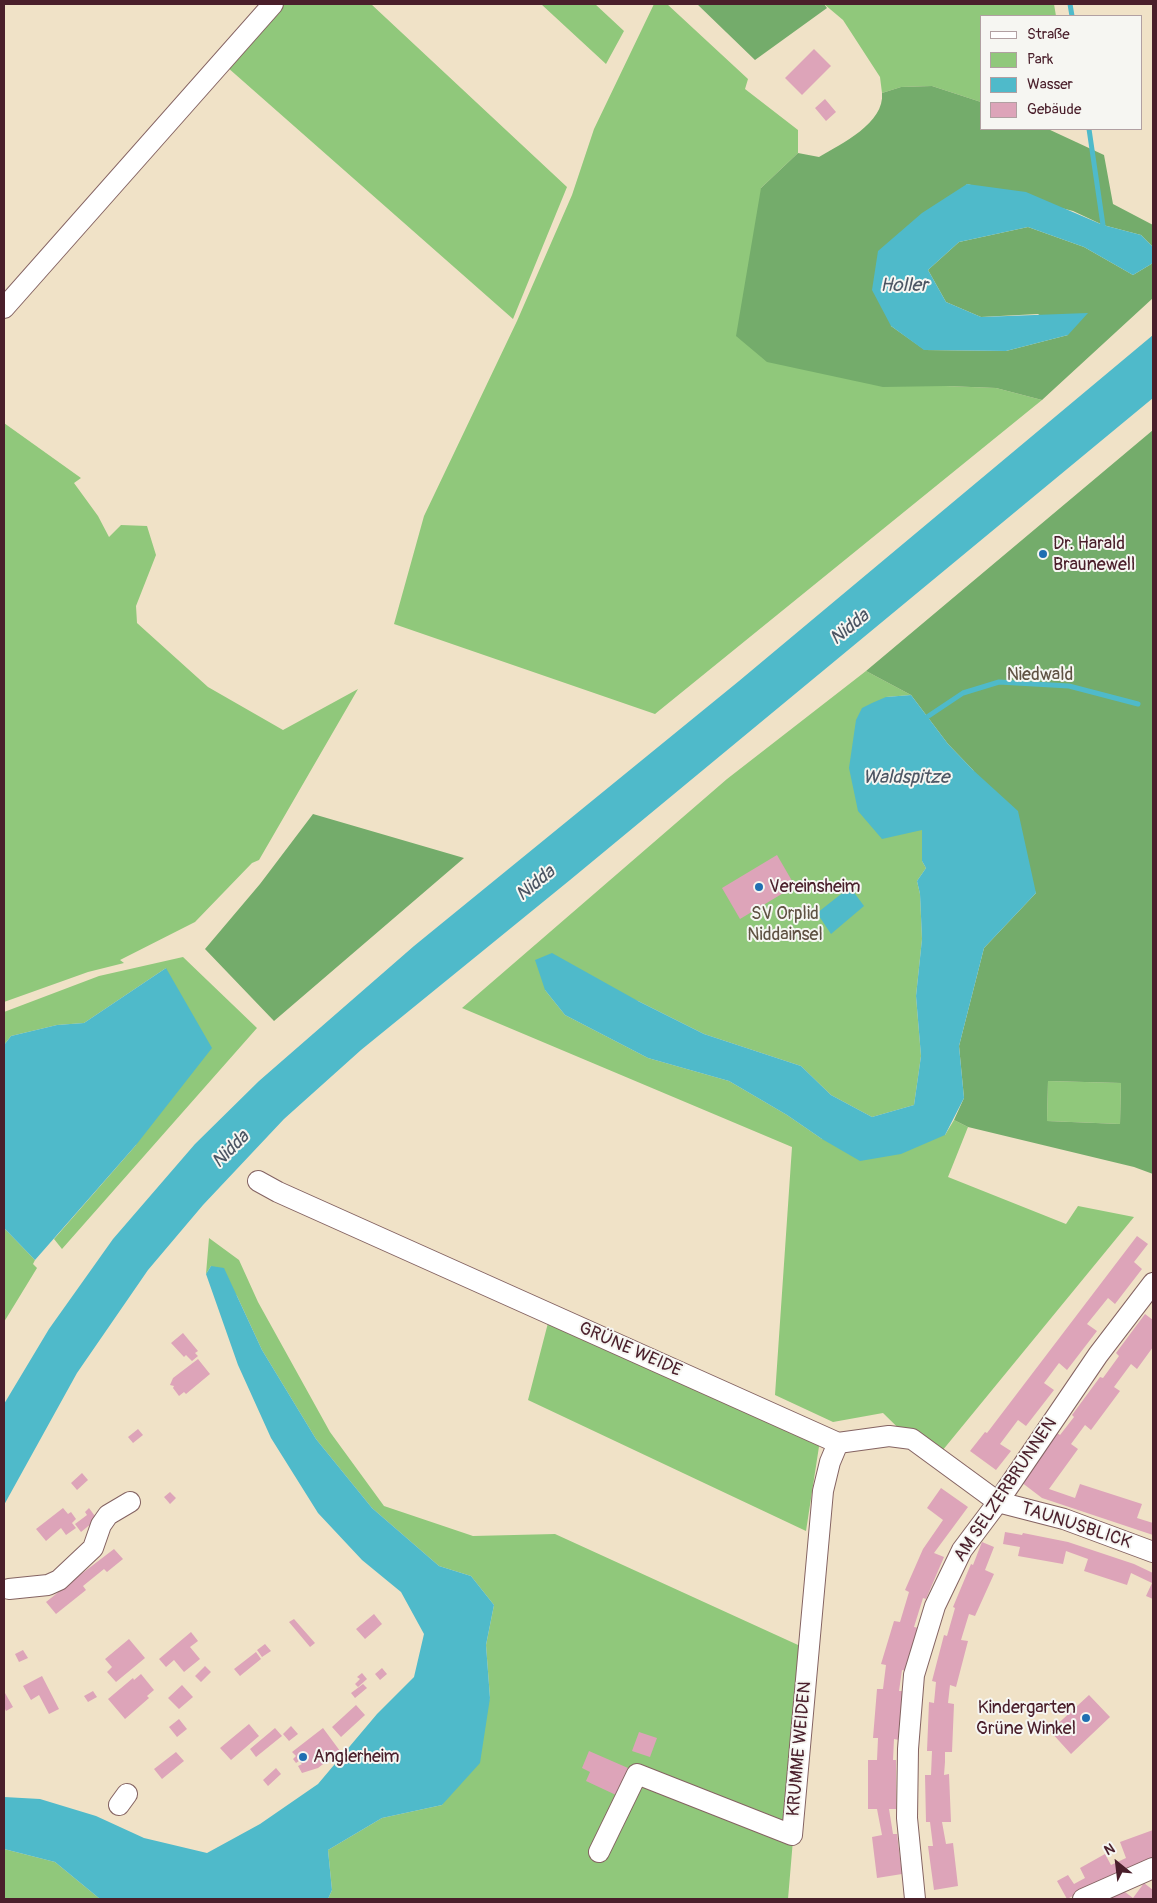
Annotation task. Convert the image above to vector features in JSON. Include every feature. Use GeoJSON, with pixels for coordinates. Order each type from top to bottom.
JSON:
{"type":"FeatureCollection","features":[{"type":"Feature","properties":{"kind":"street"},"geometry":{"type":"LineString","coordinates":[[4,308],[273,4]]}},
{"type":"Feature","properties":{"kind":"street","name":"GRÜNE WEIDE"},"geometry":{"type":"LineString","coordinates":[[258,1181],[278,1192],[838,1443]]}},
{"type":"Feature","properties":{"kind":"street","name":"AM SELZERBRUNNEN"},"geometry":{"type":"LineString","coordinates":[[915,1899],[907,1818],[908,1749],[914,1676],[935,1606],[962,1550],[998,1502],[1098,1355],[1153,1284]]}},
{"type":"Feature","properties":{"kind":"street"},"geometry":{"type":"LineString","coordinates":[[838,1443],[889,1436],[912,1439],[998,1502]]}},
{"type":"Feature","properties":{"kind":"street","name":"KRUMME WEIDEN"},"geometry":{"type":"LineString","coordinates":[[599,1852],[637,1774],[792,1835],[823,1491],[830,1462],[838,1443]]}},
{"type":"Feature","properties":{"kind":"street"},"geometry":{"type":"LineString","coordinates":[[9,1589],[48,1585],[59,1580],[92,1548],[100,1525],[108,1516],[130,1502]]}},
{"type":"Feature","properties":{"kind":"street","name":"TAUNUSBLICK"},"geometry":{"type":"LineString","coordinates":[[998,1502],[1064,1519],[1153,1552]]}},
{"type":"Feature","properties":{"kind":"street"},"geometry":{"type":"LineString","coordinates":[[1083,1899],[1153,1868]]}},
{"type":"Feature","properties":{"kind":"green space"},"geometry":{"type":"Polygon","coordinates":[[[283,4],[371,4],[567,187],[513,319],[227,67],[283,4]]]}},
{"type":"Feature","properties":{"kind":"green space"},"geometry":{"type":"Polygon","coordinates":[[[541,4],[595,4],[624,31],[606,64],[541,4]]]}},
{"type":"Feature","properties":{"kind":"green space"},"geometry":{"type":"Polygon","coordinates":[[[654,4],[667,4],[748,79],[745,89],[798,130],[798,153],[761,188],[946,386],[996,388],[1042,400],[655,714],[394,624],[424,516],[517,321],[572,195],[594,129],[654,4]]]}},
{"type":"Feature","properties":{"kind":"green space"},"geometry":{"type":"Polygon","coordinates":[[[697,4],[824,4],[827,8],[755,60],[697,4]]]}},
{"type":"Feature","properties":{"kind":"green space"},"geometry":{"type":"Polygon","coordinates":[[[824,4],[1054,4],[1056,15],[980,15],[980,102],[932,86],[901,87],[882,93],[880,77],[843,20],[824,4]]]}},
{"type":"Feature","properties":{"kind":"green space"},"geometry":{"type":"Polygon","coordinates":[[[932,86],[980,102],[980,130],[1050,130],[1104,155],[1113,204],[1153,225],[1153,247],[1141,235],[1103,225],[1073,211],[967,184],[891,326],[925,350],[1006,351],[1068,335],[1038,314],[981,317],[946,302],[928,270],[959,242],[1028,227],[1084,247],[1133,275],[1153,263],[1153,298],[1042,400],[996,388],[946,386],[883,387],[767,362],[736,336],[761,188],[798,153],[819,157],[849,139],[877,114],[881,104],[882,93],[901,87],[932,86]]]}},
{"type":"Feature","properties":{"kind":"green space"},"geometry":{"type":"Polygon","coordinates":[[[4,423],[81,478],[74,483],[98,516],[109,537],[121,525],[147,526],[156,555],[136,606],[137,623],[208,687],[283,730],[358,689],[259,860],[252,863],[195,922],[120,960],[124,963],[88,972],[4,1002],[4,423]]]}},
{"type":"Feature","properties":{"kind":"green space","name":"Niedwald"},"geometry":{"type":"Polygon","coordinates":[[[1153,430],[1153,1174],[1134,1167],[968,1127],[954,1120],[964,1098],[959,1046],[984,948],[1036,893],[973,770],[948,744],[911,695],[866,671],[1153,430]],[[1048,1081],[1047,1121],[1120,1124],[1121,1083],[1048,1081]]]}},
{"type":"Feature","properties":{"kind":"green space","name":"SV Orplid Niddainsel"},"geometry":{"type":"Polygon","coordinates":[[[866,671],[911,695],[886,697],[922,829],[922,861],[926,868],[917,881],[920,894],[922,939],[916,996],[921,1056],[914,1105],[872,1117],[831,1095],[801,1066],[704,1034],[638,1001],[545,990],[565,1015],[648,1058],[729,1081],[787,1115],[822,1139],[945,1135],[954,1120],[968,1127],[948,1177],[1066,1224],[1078,1206],[1134,1217],[933,1462],[883,1413],[833,1422],[775,1395],[792,1147],[462,1008],[727,779],[866,671]]]}},
{"type":"Feature","properties":{"kind":"green space"},"geometry":{"type":"Polygon","coordinates":[[[313,814],[464,858],[274,1021],[205,949],[260,884],[313,814]]]}},
{"type":"Feature","properties":{"kind":"green space"},"geometry":{"type":"Polygon","coordinates":[[[183,957],[257,1028],[62,1249],[54,1239],[136,1145],[166,968],[84,1023],[57,1025],[11,1036],[4,1045],[4,1012],[99,976],[183,957]]]}},
{"type":"Feature","properties":{"kind":"green space"},"geometry":{"type":"Polygon","coordinates":[[[1048,1081],[1121,1083],[1120,1124],[1047,1121],[1048,1081]]]}},
{"type":"Feature","properties":{"kind":"green space"},"geometry":{"type":"Polygon","coordinates":[[[4,1228],[35,1260],[33,1264],[37,1268],[4,1322],[4,1228]]]}},
{"type":"Feature","properties":{"kind":"green space"},"geometry":{"type":"Polygon","coordinates":[[[209,1238],[239,1260],[258,1302],[330,1432],[384,1506],[473,1536],[555,1534],[809,1650],[788,1899],[328,1899],[332,1890],[328,1850],[382,1818],[442,1805],[490,1698],[486,1645],[494,1605],[471,1576],[439,1566],[372,1508],[316,1439],[262,1350],[237,1296],[211,1266],[206,1274],[209,1238]]]}},
{"type":"Feature","properties":{"kind":"green space"},"geometry":{"type":"Polygon","coordinates":[[[548,1323],[820,1440],[806,1531],[528,1400],[548,1323]]]}},
{"type":"Feature","properties":{"kind":"green space"},"geometry":{"type":"Polygon","coordinates":[[[4,1849],[55,1862],[100,1899],[4,1899],[4,1849]]]}},
{"type":"Feature","properties":{"kind":"water","name":"Holler"},"geometry":{"type":"Polygon","coordinates":[[[967,184],[1026,192],[1103,225],[1141,235],[1153,247],[1153,263],[1133,275],[1084,247],[1028,227],[959,242],[928,270],[946,302],[981,317],[1088,313],[1068,335],[1006,351],[924,350],[891,326],[872,290],[878,251],[922,213],[967,184]]]}},
{"type":"Feature","properties":{"kind":"water","name":"Nidda"},"geometry":{"type":"Polygon","coordinates":[[[1153,335],[1153,398],[570,880],[361,1050],[284,1119],[203,1205],[148,1270],[77,1373],[4,1505],[4,1404],[49,1329],[113,1239],[195,1144],[259,1081],[414,946],[739,681],[1153,335]]]}},
{"type":"Feature","properties":{"kind":"water","name":"Waldspitze"},"geometry":{"type":"Polygon","coordinates":[[[911,695],[948,744],[1018,811],[1036,893],[984,948],[959,1046],[964,1098],[945,1135],[901,1154],[860,1161],[729,1081],[648,1058],[565,1015],[545,990],[535,960],[552,953],[638,1001],[704,1034],[801,1066],[831,1095],[872,1117],[914,1105],[921,1056],[916,996],[922,939],[920,894],[917,881],[926,868],[922,861],[922,830],[882,839],[858,811],[849,768],[856,720],[862,708],[886,697],[911,695]]]}},
{"type":"Feature","properties":{"kind":"water"},"geometry":{"type":"Polygon","coordinates":[[[850,887],[864,906],[831,934],[817,913],[850,887]]]}},
{"type":"Feature","properties":{"kind":"water"},"geometry":{"type":"Polygon","coordinates":[[[166,968],[212,1048],[136,1145],[35,1260],[4,1228],[4,1045],[11,1036],[57,1025],[84,1023],[166,968]]]}},
{"type":"Feature","properties":{"kind":"water"},"geometry":{"type":"Polygon","coordinates":[[[211,1266],[224,1268],[262,1350],[316,1439],[372,1508],[439,1566],[471,1576],[494,1605],[486,1645],[490,1698],[480,1763],[442,1805],[382,1818],[328,1850],[332,1890],[328,1899],[100,1899],[55,1862],[4,1849],[4,1797],[40,1799],[96,1816],[144,1838],[207,1853],[260,1824],[318,1784],[377,1714],[414,1677],[424,1634],[401,1592],[362,1560],[318,1513],[271,1438],[238,1365],[206,1274],[211,1266]]]}},
{"type":"Feature","properties":{"kind":"building"},"geometry":{"type":"Polygon","coordinates":[[[814,49],[831,66],[802,95],[785,78],[814,49]]]}},
{"type":"Feature","properties":{"kind":"building"},"geometry":{"type":"Polygon","coordinates":[[[825,99],[836,112],[826,121],[815,108],[825,99]]]}},
{"type":"Feature","properties":{"kind":"building","name":"Vereinsheim"},"geometry":{"type":"Polygon","coordinates":[[[777,855],[795,886],[740,919],[722,888],[777,855]]]}},
{"type":"Feature","properties":{"kind":"building"},"geometry":{"type":"Polygon","coordinates":[[[1137,1236],[1148,1244],[1134,1262],[1142,1269],[1115,1304],[1108,1298],[1087,1324],[1097,1331],[1067,1370],[1059,1363],[1044,1383],[1054,1390],[1026,1426],[1018,1420],[1000,1444],[1011,1451],[996,1470],[970,1451],[985,1432],[987,1433],[1137,1236]]]}},
{"type":"Feature","properties":{"kind":"building"},"geometry":{"type":"Polygon","coordinates":[[[1145,1314],[1153,1320],[1153,1347],[1137,1369],[1131,1364],[1114,1387],[1120,1391],[1091,1430],[1085,1425],[1071,1444],[1078,1449],[1049,1489],[1075,1498],[1080,1484],[1142,1504],[1137,1518],[1153,1523],[1153,1535],[1042,1498],[1021,1482],[1057,1433],[1060,1435],[1074,1417],[1072,1415],[1100,1377],[1103,1378],[1119,1356],[1116,1353],[1145,1314]]]}},
{"type":"Feature","properties":{"kind":"building"},"geometry":{"type":"Polygon","coordinates":[[[183,1333],[198,1351],[195,1353],[198,1356],[192,1361],[186,1355],[184,1357],[171,1343],[183,1333]]]}},
{"type":"Feature","properties":{"kind":"building"},"geometry":{"type":"Polygon","coordinates":[[[198,1359],[210,1374],[186,1394],[184,1392],[179,1396],[173,1388],[174,1386],[170,1385],[173,1378],[198,1359]]]}},
{"type":"Feature","properties":{"kind":"building"},"geometry":{"type":"Polygon","coordinates":[[[138,1429],[143,1435],[133,1443],[128,1437],[138,1429]]]}},
{"type":"Feature","properties":{"kind":"building"},"geometry":{"type":"Polygon","coordinates":[[[82,1473],[88,1480],[77,1490],[71,1483],[82,1473]]]}},
{"type":"Feature","properties":{"kind":"building"},"geometry":{"type":"Polygon","coordinates":[[[941,1488],[968,1507],[934,1553],[944,1557],[926,1599],[923,1598],[914,1627],[919,1628],[906,1671],[902,1670],[899,1691],[903,1691],[899,1740],[894,1739],[893,1760],[896,1760],[896,1809],[889,1809],[893,1834],[897,1834],[902,1874],[877,1878],[872,1837],[882,1835],[877,1809],[868,1809],[868,1760],[877,1760],[878,1738],[873,1738],[877,1689],[883,1689],[886,1665],[881,1664],[894,1621],[900,1622],[909,1592],[905,1590],[923,1549],[943,1520],[927,1508],[941,1488]]]}},
{"type":"Feature","properties":{"kind":"building"},"geometry":{"type":"Polygon","coordinates":[[[170,1492],[176,1498],[170,1504],[164,1497],[170,1492]]]}},
{"type":"Feature","properties":{"kind":"building"},"geometry":{"type":"Polygon","coordinates":[[[63,1508],[68,1514],[71,1512],[76,1519],[72,1523],[76,1528],[66,1535],[61,1528],[46,1541],[36,1529],[63,1508]]]}},
{"type":"Feature","properties":{"kind":"building"},"geometry":{"type":"Polygon","coordinates":[[[89,1508],[97,1519],[81,1532],[75,1524],[87,1515],[85,1512],[89,1508]]]}},
{"type":"Feature","properties":{"kind":"building"},"geometry":{"type":"Polygon","coordinates":[[[1005,1532],[1022,1535],[1023,1533],[1068,1542],[1134,1564],[1153,1573],[1153,1599],[1146,1596],[1152,1583],[1131,1573],[1127,1585],[1084,1571],[1088,1559],[1066,1551],[1063,1564],[1018,1556],[1020,1547],[1003,1544],[1005,1532]]]}},
{"type":"Feature","properties":{"kind":"building"},"geometry":{"type":"Polygon","coordinates":[[[982,1542],[994,1547],[985,1570],[994,1574],[975,1616],[969,1614],[961,1640],[968,1641],[956,1687],[950,1685],[948,1703],[954,1704],[952,1752],[945,1752],[944,1775],[949,1774],[951,1822],[942,1822],[946,1844],[953,1843],[958,1886],[934,1890],[928,1846],[933,1846],[930,1822],[926,1822],[925,1775],[931,1775],[932,1751],[927,1751],[929,1702],[934,1703],[936,1682],[932,1681],[944,1635],[947,1636],[955,1608],[953,1607],[982,1542]]]}},
{"type":"Feature","properties":{"kind":"building"},"geometry":{"type":"Polygon","coordinates":[[[114,1549],[123,1559],[107,1572],[104,1569],[83,1586],[86,1590],[56,1614],[46,1602],[61,1590],[57,1586],[73,1573],[76,1578],[114,1549]]]}},
{"type":"Feature","properties":{"kind":"building"},"geometry":{"type":"Polygon","coordinates":[[[374,1614],[382,1624],[365,1639],[356,1629],[374,1614]]]}},
{"type":"Feature","properties":{"kind":"building"},"geometry":{"type":"Polygon","coordinates":[[[294,1619],[315,1643],[310,1647],[289,1622],[294,1619]]]}},
{"type":"Feature","properties":{"kind":"building"},"geometry":{"type":"Polygon","coordinates":[[[191,1632],[198,1641],[190,1647],[200,1659],[184,1672],[174,1660],[166,1667],[159,1659],[191,1632]]]}},
{"type":"Feature","properties":{"kind":"building"},"geometry":{"type":"Polygon","coordinates":[[[129,1639],[145,1658],[116,1682],[107,1672],[112,1667],[105,1659],[129,1639]]]}},
{"type":"Feature","properties":{"kind":"building"},"geometry":{"type":"Polygon","coordinates":[[[265,1644],[271,1651],[262,1657],[257,1650],[265,1644]]]}},
{"type":"Feature","properties":{"kind":"building"},"geometry":{"type":"Polygon","coordinates":[[[23,1650],[28,1658],[19,1662],[15,1654],[23,1650]]]}},
{"type":"Feature","properties":{"kind":"building"},"geometry":{"type":"Polygon","coordinates":[[[256,1652],[261,1659],[240,1676],[234,1669],[256,1652]]]}},
{"type":"Feature","properties":{"kind":"building"},"geometry":{"type":"Polygon","coordinates":[[[205,1666],[211,1672],[201,1682],[195,1676],[205,1666]]]}},
{"type":"Feature","properties":{"kind":"building"},"geometry":{"type":"Polygon","coordinates":[[[382,1668],[387,1674],[380,1680],[375,1674],[382,1668]]]}},
{"type":"Feature","properties":{"kind":"building"},"geometry":{"type":"Polygon","coordinates":[[[362,1673],[367,1679],[358,1687],[355,1684],[360,1679],[357,1677],[362,1673]]]}},
{"type":"Feature","properties":{"kind":"building"},"geometry":{"type":"Polygon","coordinates":[[[141,1674],[154,1690],[147,1696],[149,1698],[125,1719],[108,1699],[133,1678],[134,1680],[141,1674]]]}},
{"type":"Feature","properties":{"kind":"building"},"geometry":{"type":"Polygon","coordinates":[[[42,1676],[59,1709],[49,1714],[39,1695],[31,1700],[23,1686],[42,1676]]]}},
{"type":"Feature","properties":{"kind":"building"},"geometry":{"type":"Polygon","coordinates":[[[363,1684],[367,1688],[355,1698],[351,1693],[363,1684]]]}},
{"type":"Feature","properties":{"kind":"building"},"geometry":{"type":"Polygon","coordinates":[[[182,1685],[193,1697],[179,1709],[168,1698],[182,1685]]]}},
{"type":"Feature","properties":{"kind":"building"},"geometry":{"type":"Polygon","coordinates":[[[93,1691],[97,1697],[88,1702],[84,1696],[93,1691]]]}},
{"type":"Feature","properties":{"kind":"building"},"geometry":{"type":"Polygon","coordinates":[[[4,1693],[13,1707],[6,1711],[4,1707],[4,1693]]]}},
{"type":"Feature","properties":{"kind":"building"},"geometry":{"type":"Polygon","coordinates":[[[1089,1695],[1110,1717],[1071,1754],[1050,1731],[1089,1695]]]}},
{"type":"Feature","properties":{"kind":"building"},"geometry":{"type":"Polygon","coordinates":[[[356,1705],[365,1715],[341,1737],[332,1727],[356,1705]]]}},
{"type":"Feature","properties":{"kind":"building"},"geometry":{"type":"Polygon","coordinates":[[[179,1719],[187,1729],[177,1737],[169,1727],[179,1719]]]}},
{"type":"Feature","properties":{"kind":"building"},"geometry":{"type":"Polygon","coordinates":[[[249,1724],[259,1736],[231,1760],[220,1748],[249,1724]]]}},
{"type":"Feature","properties":{"kind":"building"},"geometry":{"type":"Polygon","coordinates":[[[291,1726],[298,1734],[289,1741],[283,1734],[291,1726]]]}},
{"type":"Feature","properties":{"kind":"building"},"geometry":{"type":"Polygon","coordinates":[[[275,1728],[282,1736],[256,1757],[250,1749],[275,1728]]]}},
{"type":"Feature","properties":{"kind":"building"},"geometry":{"type":"Polygon","coordinates":[[[323,1728],[340,1751],[318,1768],[302,1773],[298,1766],[302,1764],[299,1761],[296,1763],[293,1759],[296,1756],[292,1752],[323,1728]]]}},
{"type":"Feature","properties":{"kind":"building"},"geometry":{"type":"Polygon","coordinates":[[[639,1732],[657,1738],[650,1757],[632,1751],[639,1732]]]}},
{"type":"Feature","properties":{"kind":"building"},"geometry":{"type":"Polygon","coordinates":[[[589,1751],[628,1768],[616,1795],[586,1781],[590,1772],[582,1768],[589,1751]]]}},
{"type":"Feature","properties":{"kind":"building"},"geometry":{"type":"Polygon","coordinates":[[[176,1752],[184,1761],[162,1779],[154,1769],[176,1752]]]}},
{"type":"Feature","properties":{"kind":"building"},"geometry":{"type":"Polygon","coordinates":[[[276,1768],[281,1774],[268,1786],[263,1780],[276,1768]]]}},
{"type":"Feature","properties":{"kind":"building"},"geometry":{"type":"Polygon","coordinates":[[[1153,1830],[1153,1860],[1116,1874],[1067,1899],[1057,1881],[1068,1875],[1074,1884],[1085,1878],[1080,1868],[1105,1854],[1111,1865],[1126,1858],[1120,1842],[1153,1830]]]}},
{"type":"Feature","properties":{"kind":"building"},"geometry":{"type":"Polygon","coordinates":[[[1144,1883],[1153,1890],[1153,1899],[1103,1899],[1121,1889],[1133,1898],[1144,1883]]]}},
{"type":"Feature","properties":{"kind":"waterway"},"geometry":{"type":"LineString","coordinates":[[1070,4],[1072,15]]}},
{"type":"Feature","properties":{"kind":"waterway"},"geometry":{"type":"LineString","coordinates":[[1089,130],[1103,225]]}},
{"type":"Feature","properties":{"kind":"waterway"},"geometry":{"type":"LineString","coordinates":[[927,717],[963,693],[999,682],[1069,686],[1138,704]]}},
{"type":"Feature","properties":{"kind":"place","name":"Dr. Harald Braunewell"},"geometry":{"type":"Point","coordinates":[1043,554]}},
{"type":"Feature","properties":{"kind":"place","name":"Vereinsheim"},"geometry":{"type":"Point","coordinates":[759,887]}},
{"type":"Feature","properties":{"kind":"place","name":"Kindergarten Grüne Winkel"},"geometry":{"type":"Point","coordinates":[1086,1718]}},
{"type":"Feature","properties":{"kind":"place","name":"Anglerheim"},"geometry":{"type":"Point","coordinates":[303,1757]}}]}
